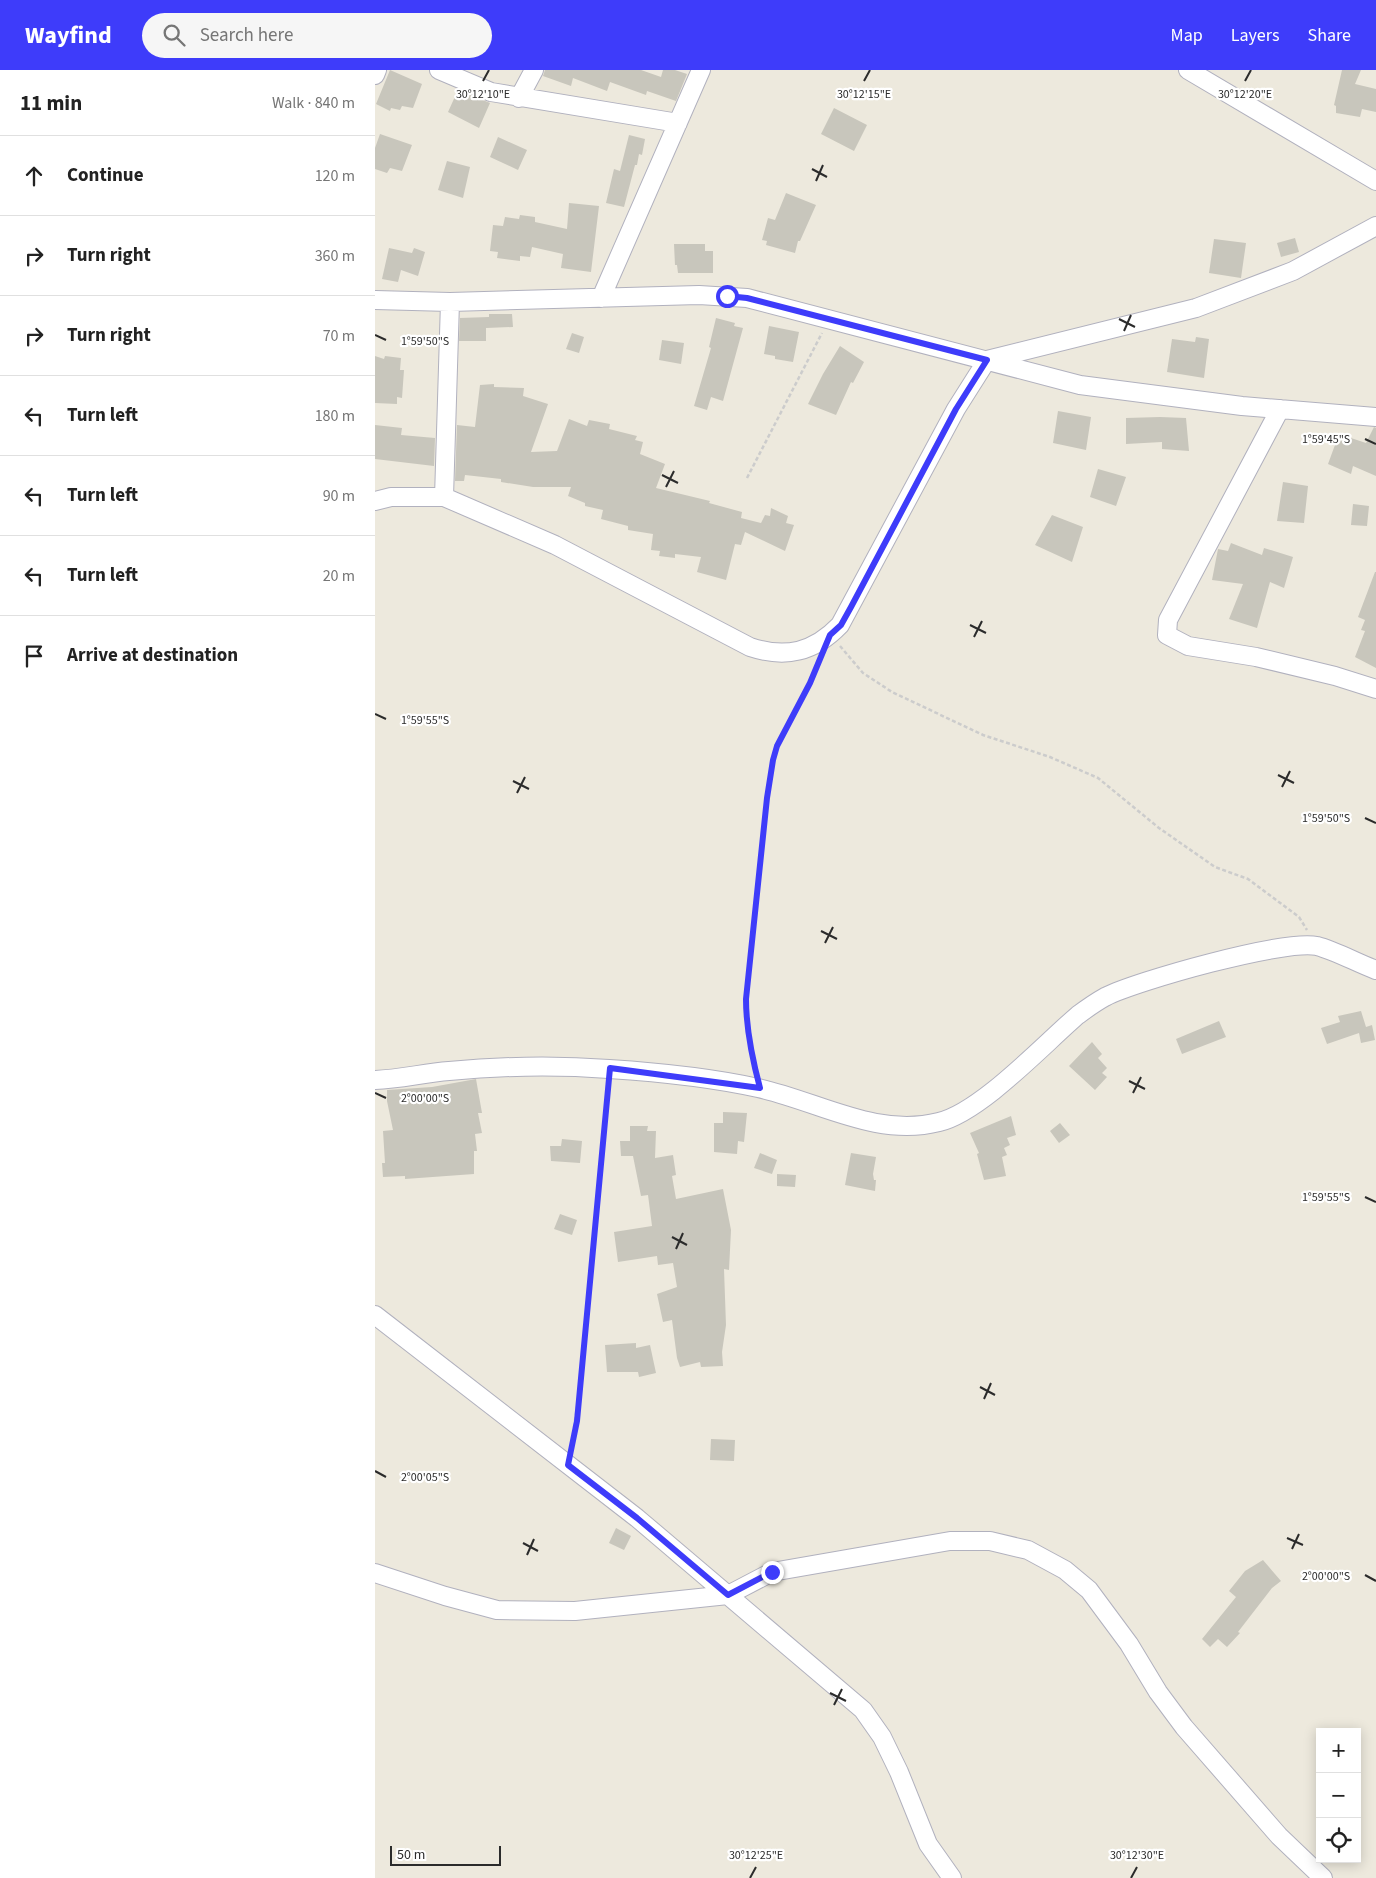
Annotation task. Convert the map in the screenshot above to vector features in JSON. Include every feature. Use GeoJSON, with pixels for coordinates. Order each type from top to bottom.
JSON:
{"type":"FeatureCollection","features":[{"type":"Feature","properties":{"kind":"street"},"geometry":{"type":"LineString","coordinates":[[375,75],[377,70]]}},
{"type":"Feature","properties":{"kind":"street"},"geometry":{"type":"LineString","coordinates":[[439,70],[491,92],[678,123]]}},
{"type":"Feature","properties":{"kind":"street"},"geometry":{"type":"LineString","coordinates":[[519,98],[534,70]]}},
{"type":"Feature","properties":{"kind":"street"},"geometry":{"type":"LineString","coordinates":[[601,298],[701,70]]}},
{"type":"Feature","properties":{"kind":"street"},"geometry":{"type":"LineString","coordinates":[[1188,70],[1376,181]]}},
{"type":"Feature","properties":{"kind":"street"},"geometry":{"type":"LineString","coordinates":[[380,497],[444,497],[555,546],[750,647],[769,654],[805,649],[830,635],[841,625],[956,409],[987,360],[1196,308],[1293,271],[1376,226]]}},
{"type":"Feature","properties":{"kind":"street"},"geometry":{"type":"LineString","coordinates":[[375,300],[450,302],[699,295],[747,298],[1080,385],[1143,395],[1376,417]]}},
{"type":"Feature","properties":{"kind":"street"},"geometry":{"type":"LineString","coordinates":[[444,497],[450,302]]}},
{"type":"Feature","properties":{"kind":"street"},"geometry":{"type":"LineString","coordinates":[[1280,409],[1168,620],[1167,634],[1188,646],[1256,657],[1335,676],[1376,689]]}},
{"type":"Feature","properties":{"kind":"street"},"geometry":{"type":"LineString","coordinates":[[375,1080],[448,1071],[523,1066],[610,1068],[760,1088],[869,1123],[918,1126],[942,1122],[972,1106],[1011,1076],[1081,1013],[1104,997],[1141,983],[1257,952],[1295,946],[1316,946],[1376,970]]}},
{"type":"Feature","properties":{"kind":"street"},"geometry":{"type":"LineString","coordinates":[[375,1315],[637,1518],[863,1710],[882,1738],[895,1763],[928,1844],[952,1878]]}},
{"type":"Feature","properties":{"kind":"street"},"geometry":{"type":"LineString","coordinates":[[375,1573],[445,1596],[497,1610],[575,1611],[728,1595],[772,1572],[950,1541],[990,1541],[1028,1550],[1065,1570],[1089,1590],[1129,1644],[1158,1692],[1184,1727],[1279,1836],[1323,1878]]}},
{"type":"Feature","properties":{"kind":"path"},"geometry":{"type":"LineString","coordinates":[[747,478],[829,320]]}},
{"type":"Feature","properties":{"kind":"path"},"geometry":{"type":"LineString","coordinates":[[760,1088],[751,1052],[746,1020],[746,999],[770,773],[777,746],[810,683],[830,635],[863,673],[892,692],[983,735],[1050,757],[1098,778],[1159,828],[1215,867],[1248,879],[1299,917],[1316,946]]}},
{"type":"Feature","properties":{"kind":"path"},"geometry":{"type":"LineString","coordinates":[[568,1465],[578,1412],[610,1068]]}},
{"type":"Feature","properties":{"kind":"building"},"geometry":{"type":"Polygon","coordinates":[[[390,70],[422,84],[413,108],[402,106],[400,110],[391,108],[390,111],[376,104],[390,70]]]}},
{"type":"Feature","properties":{"kind":"building"},"geometry":{"type":"Polygon","coordinates":[[[545,70],[641,70],[661,77],[663,70],[675,70],[687,74],[676,101],[647,91],[646,95],[610,82],[607,91],[573,78],[571,86],[543,76],[545,70]]]}},
{"type":"Feature","properties":{"kind":"building"},"geometry":{"type":"Polygon","coordinates":[[[1342,70],[1361,70],[1355,84],[1376,89],[1376,112],[1362,109],[1360,117],[1336,113],[1336,106],[1334,105],[1342,70]]]}},
{"type":"Feature","properties":{"kind":"building"},"geometry":{"type":"Polygon","coordinates":[[[458,90],[490,103],[479,128],[448,112],[458,90]]]}},
{"type":"Feature","properties":{"kind":"building"},"geometry":{"type":"Polygon","coordinates":[[[834,108],[867,125],[854,151],[821,134],[834,108]]]}},
{"type":"Feature","properties":{"kind":"building"},"geometry":{"type":"Polygon","coordinates":[[[380,134],[412,145],[402,171],[390,168],[387,173],[375,169],[375,148],[380,134]]]}},
{"type":"Feature","properties":{"kind":"building"},"geometry":{"type":"Polygon","coordinates":[[[629,135],[645,139],[642,155],[639,154],[637,165],[635,165],[624,207],[606,203],[614,169],[620,171],[629,135]]]}},
{"type":"Feature","properties":{"kind":"building"},"geometry":{"type":"Polygon","coordinates":[[[498,137],[527,150],[518,170],[490,157],[498,137]]]}},
{"type":"Feature","properties":{"kind":"building"},"geometry":{"type":"Polygon","coordinates":[[[447,161],[470,167],[463,198],[438,190],[447,161]]]}},
{"type":"Feature","properties":{"kind":"building"},"geometry":{"type":"Polygon","coordinates":[[[786,193],[816,205],[800,241],[798,241],[795,253],[766,245],[767,241],[762,240],[768,218],[775,220],[786,193]]]}},
{"type":"Feature","properties":{"kind":"building"},"geometry":{"type":"Polygon","coordinates":[[[569,203],[599,206],[591,272],[561,268],[563,254],[532,247],[530,257],[520,256],[520,261],[497,258],[498,252],[490,251],[493,225],[503,226],[505,217],[519,219],[520,215],[535,217],[535,222],[567,229],[569,203]]]}},
{"type":"Feature","properties":{"kind":"building"},"geometry":{"type":"Polygon","coordinates":[[[1295,238],[1299,252],[1281,257],[1277,243],[1295,238]]]}},
{"type":"Feature","properties":{"kind":"building"},"geometry":{"type":"Polygon","coordinates":[[[1214,239],[1246,243],[1241,278],[1209,273],[1214,239]]]}},
{"type":"Feature","properties":{"kind":"building"},"geometry":{"type":"Polygon","coordinates":[[[674,244],[705,244],[705,251],[713,251],[713,273],[678,273],[677,265],[675,265],[674,244]]]}},
{"type":"Feature","properties":{"kind":"building"},"geometry":{"type":"Polygon","coordinates":[[[389,248],[412,253],[414,248],[425,252],[418,276],[401,270],[398,282],[382,279],[389,248]]]}},
{"type":"Feature","properties":{"kind":"building"},"geometry":{"type":"Polygon","coordinates":[[[489,314],[512,314],[513,327],[486,328],[486,341],[459,341],[460,318],[489,317],[489,314]]]}},
{"type":"Feature","properties":{"kind":"building"},"geometry":{"type":"Polygon","coordinates":[[[716,318],[735,323],[734,326],[743,328],[723,401],[711,397],[707,410],[694,406],[711,348],[709,347],[716,318]]]}},
{"type":"Feature","properties":{"kind":"building"},"geometry":{"type":"Polygon","coordinates":[[[769,326],[799,332],[793,362],[775,359],[775,356],[764,354],[769,326]]]}},
{"type":"Feature","properties":{"kind":"building"},"geometry":{"type":"Polygon","coordinates":[[[572,333],[584,337],[579,353],[566,349],[572,333]]]}},
{"type":"Feature","properties":{"kind":"building"},"geometry":{"type":"Polygon","coordinates":[[[1196,337],[1209,339],[1204,378],[1167,372],[1172,339],[1195,342],[1196,337]]]}},
{"type":"Feature","properties":{"kind":"building"},"geometry":{"type":"Polygon","coordinates":[[[662,340],[684,343],[681,364],[659,360],[662,340]]]}},
{"type":"Feature","properties":{"kind":"building"},"geometry":{"type":"Polygon","coordinates":[[[840,346],[864,362],[853,383],[851,382],[836,415],[808,404],[840,346]]]}},
{"type":"Feature","properties":{"kind":"building"},"geometry":{"type":"Polygon","coordinates":[[[375,356],[384,359],[385,356],[401,358],[400,370],[404,370],[402,398],[397,397],[397,404],[375,403],[375,356]]]}},
{"type":"Feature","properties":{"kind":"building"},"geometry":{"type":"Polygon","coordinates":[[[494,384],[494,387],[524,388],[523,396],[548,404],[531,452],[557,451],[569,419],[587,426],[589,420],[610,424],[609,429],[637,436],[635,440],[643,442],[640,454],[665,464],[656,488],[710,501],[709,503],[742,512],[741,518],[761,523],[765,515],[770,516],[771,508],[788,516],[786,523],[794,525],[785,551],[745,532],[741,545],[735,544],[726,580],[697,572],[701,557],[675,554],[675,558],[659,556],[660,551],[651,550],[653,534],[628,530],[628,526],[601,519],[603,510],[585,506],[585,503],[568,496],[571,487],[533,487],[501,482],[501,479],[465,475],[464,481],[455,481],[457,425],[475,427],[480,385],[494,384]]]}},
{"type":"Feature","properties":{"kind":"building"},"geometry":{"type":"Polygon","coordinates":[[[1058,411],[1091,417],[1086,450],[1053,443],[1058,411]]]}},
{"type":"Feature","properties":{"kind":"building"},"geometry":{"type":"Polygon","coordinates":[[[1126,418],[1186,418],[1189,451],[1162,449],[1162,442],[1126,444],[1126,418]]]}},
{"type":"Feature","properties":{"kind":"building"},"geometry":{"type":"Polygon","coordinates":[[[375,425],[402,428],[401,435],[435,438],[434,466],[375,459],[375,425]]]}},
{"type":"Feature","properties":{"kind":"building"},"geometry":{"type":"Polygon","coordinates":[[[1374,427],[1376,428],[1376,476],[1353,466],[1351,474],[1328,464],[1339,434],[1366,443],[1374,427]]]}},
{"type":"Feature","properties":{"kind":"building"},"geometry":{"type":"Polygon","coordinates":[[[1098,469],[1126,477],[1116,506],[1090,497],[1098,469]]]}},
{"type":"Feature","properties":{"kind":"building"},"geometry":{"type":"Polygon","coordinates":[[[1283,482],[1308,486],[1304,523],[1277,521],[1283,482]]]}},
{"type":"Feature","properties":{"kind":"building"},"geometry":{"type":"Polygon","coordinates":[[[1353,504],[1369,506],[1367,526],[1351,525],[1353,504]]]}},
{"type":"Feature","properties":{"kind":"building"},"geometry":{"type":"Polygon","coordinates":[[[1052,515],[1083,527],[1072,562],[1035,545],[1052,515]]]}},
{"type":"Feature","properties":{"kind":"building"},"geometry":{"type":"Polygon","coordinates":[[[1231,543],[1262,555],[1264,548],[1293,557],[1284,588],[1270,582],[1257,628],[1229,619],[1243,584],[1212,580],[1218,549],[1228,551],[1231,543]]]}},
{"type":"Feature","properties":{"kind":"building"},"geometry":{"type":"Polygon","coordinates":[[[1375,572],[1376,668],[1355,657],[1365,631],[1361,630],[1365,620],[1358,617],[1375,572]]]}},
{"type":"Feature","properties":{"kind":"building"},"geometry":{"type":"Polygon","coordinates":[[[1361,1011],[1366,1027],[1372,1025],[1375,1040],[1361,1043],[1359,1033],[1327,1044],[1321,1028],[1340,1022],[1338,1016],[1361,1011]]]}},
{"type":"Feature","properties":{"kind":"building"},"geometry":{"type":"Polygon","coordinates":[[[1219,1021],[1226,1037],[1182,1054],[1176,1039],[1219,1021]]]}},
{"type":"Feature","properties":{"kind":"building"},"geometry":{"type":"Polygon","coordinates":[[[1092,1042],[1102,1054],[1098,1058],[1107,1068],[1102,1073],[1107,1077],[1095,1090],[1069,1066],[1092,1042]]]}},
{"type":"Feature","properties":{"kind":"building"},"geometry":{"type":"Polygon","coordinates":[[[476,1079],[482,1113],[478,1113],[482,1133],[475,1134],[477,1151],[474,1151],[474,1174],[405,1179],[405,1176],[383,1177],[382,1163],[385,1163],[383,1131],[393,1130],[387,1101],[387,1090],[432,1087],[476,1079]]]}},
{"type":"Feature","properties":{"kind":"building"},"geometry":{"type":"Polygon","coordinates":[[[723,1112],[747,1113],[744,1142],[738,1141],[737,1154],[714,1152],[714,1123],[723,1123],[723,1112]]]}},
{"type":"Feature","properties":{"kind":"building"},"geometry":{"type":"Polygon","coordinates":[[[1011,1116],[1016,1135],[1007,1138],[1010,1145],[1004,1148],[1007,1155],[1002,1157],[1006,1176],[984,1180],[977,1154],[979,1153],[970,1133],[1011,1116]]]}},
{"type":"Feature","properties":{"kind":"building"},"geometry":{"type":"Polygon","coordinates":[[[1060,1123],[1070,1135],[1059,1143],[1050,1131],[1060,1123]]]}},
{"type":"Feature","properties":{"kind":"building"},"geometry":{"type":"Polygon","coordinates":[[[630,1126],[648,1126],[647,1131],[656,1131],[655,1158],[673,1155],[676,1175],[672,1176],[676,1199],[723,1189],[731,1230],[729,1270],[724,1269],[726,1325],[722,1352],[723,1366],[701,1367],[700,1362],[680,1367],[672,1320],[663,1322],[657,1294],[677,1287],[673,1263],[658,1265],[657,1256],[618,1262],[614,1232],[652,1226],[648,1195],[641,1196],[633,1156],[621,1156],[620,1141],[630,1141],[630,1126]]]}},
{"type":"Feature","properties":{"kind":"building"},"geometry":{"type":"Polygon","coordinates":[[[562,1139],[582,1141],[580,1163],[551,1161],[550,1146],[561,1146],[562,1139]]]}},
{"type":"Feature","properties":{"kind":"building"},"geometry":{"type":"Polygon","coordinates":[[[760,1153],[777,1160],[772,1174],[754,1168],[760,1153]]]}},
{"type":"Feature","properties":{"kind":"building"},"geometry":{"type":"Polygon","coordinates":[[[851,1153],[876,1157],[873,1174],[874,1180],[876,1180],[875,1191],[845,1185],[851,1153]]]}},
{"type":"Feature","properties":{"kind":"building"},"geometry":{"type":"Polygon","coordinates":[[[777,1174],[796,1175],[795,1187],[777,1186],[777,1174]]]}},
{"type":"Feature","properties":{"kind":"building"},"geometry":{"type":"Polygon","coordinates":[[[560,1214],[577,1220],[572,1235],[554,1229],[560,1214]]]}},
{"type":"Feature","properties":{"kind":"building"},"geometry":{"type":"Polygon","coordinates":[[[636,1343],[636,1348],[650,1345],[656,1373],[639,1377],[638,1372],[607,1372],[605,1345],[636,1343]]]}},
{"type":"Feature","properties":{"kind":"building"},"geometry":{"type":"Polygon","coordinates":[[[711,1439],[735,1440],[734,1461],[710,1460],[711,1439]]]}},
{"type":"Feature","properties":{"kind":"building"},"geometry":{"type":"Polygon","coordinates":[[[616,1528],[631,1536],[624,1550],[609,1543],[616,1528]]]}},
{"type":"Feature","properties":{"kind":"building"},"geometry":{"type":"Polygon","coordinates":[[[1263,1560],[1281,1581],[1272,1588],[1238,1632],[1240,1633],[1227,1647],[1218,1639],[1210,1647],[1202,1639],[1236,1597],[1229,1591],[1245,1571],[1263,1560]]]}},
{"type":"Feature","properties":{"kind":"route"},"geometry":{"type":"LineString","coordinates":[[727,296],[747,298],[987,360],[956,409],[841,625],[830,635],[810,683],[777,746],[770,773],[746,999],[746,1020],[751,1052],[760,1088],[610,1068],[577,1421],[568,1465],[637,1518],[728,1595],[772,1572]]}}]}
